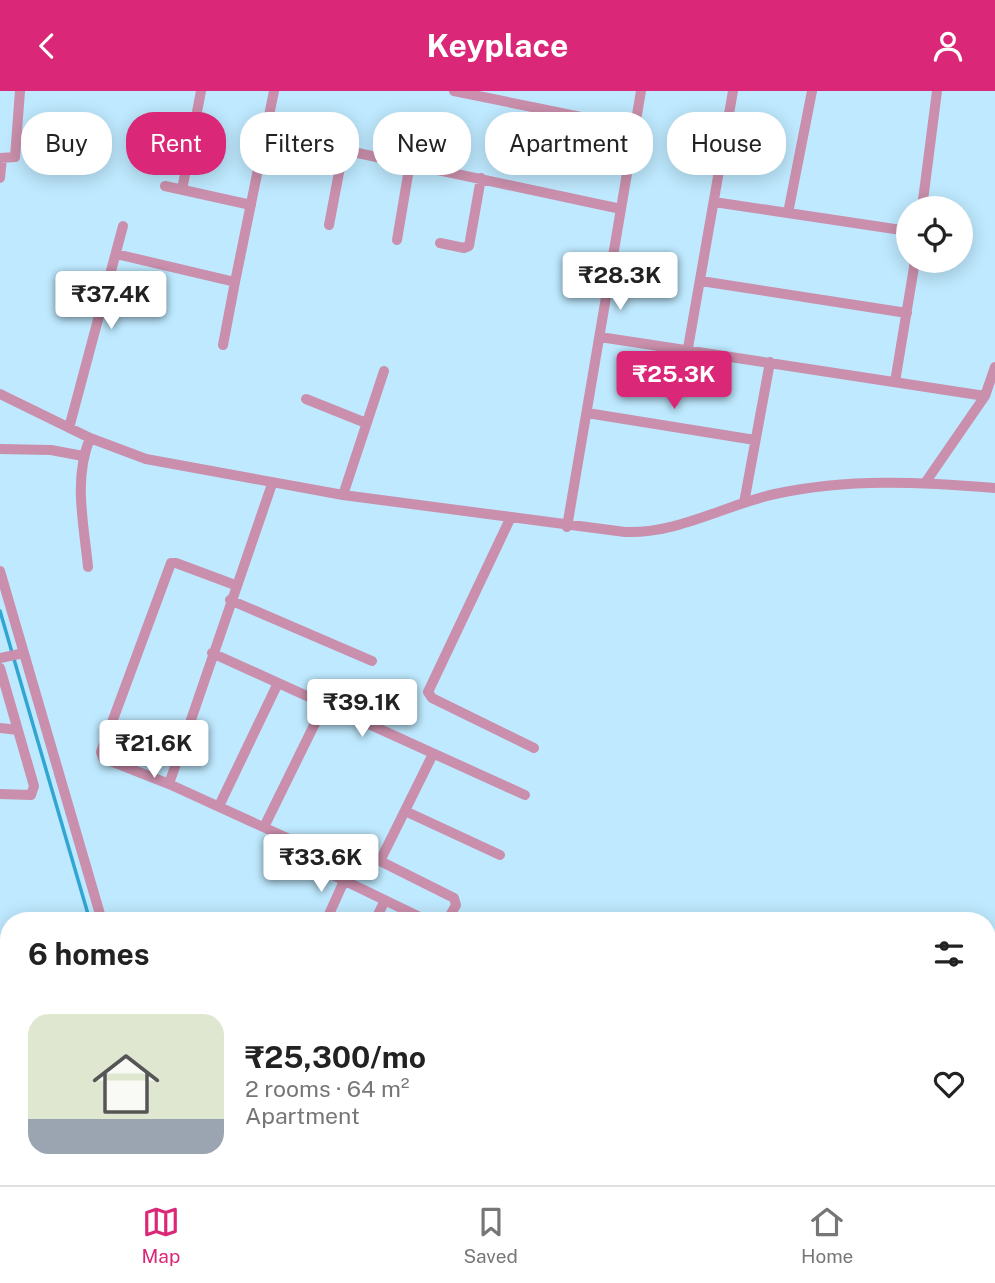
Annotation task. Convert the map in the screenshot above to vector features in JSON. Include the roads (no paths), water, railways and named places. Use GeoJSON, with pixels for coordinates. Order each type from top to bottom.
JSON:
{"type":"FeatureCollection","features":[{"type":"Feature","properties":{"kind":"street"},"geometry":{"type":"LineString","coordinates":[[0,179],[1,158],[15,157],[20,91]]}},
{"type":"Feature","properties":{"kind":"street"},"geometry":{"type":"LineString","coordinates":[[183,190],[201,91]]}},
{"type":"Feature","properties":{"kind":"street"},"geometry":{"type":"LineString","coordinates":[[223,345],[274,91]]}},
{"type":"Feature","properties":{"kind":"street"},"geometry":{"type":"LineString","coordinates":[[454,91],[557,112]]}},
{"type":"Feature","properties":{"kind":"street"},"geometry":{"type":"LineString","coordinates":[[638,112],[641,91]]}},
{"type":"Feature","properties":{"kind":"street"},"geometry":{"type":"LineString","coordinates":[[688,348],[733,91]]}},
{"type":"Feature","properties":{"kind":"street"},"geometry":{"type":"LineString","coordinates":[[788,213],[811,91]]}},
{"type":"Feature","properties":{"kind":"street"},"geometry":{"type":"LineString","coordinates":[[924,196],[937,91]]}},
{"type":"Feature","properties":{"kind":"street"},"geometry":{"type":"LineString","coordinates":[[329,225],[341,162],[347,153],[373,157]]}},
{"type":"Feature","properties":{"kind":"street"},"geometry":{"type":"LineString","coordinates":[[397,240],[408,175]]}},
{"type":"Feature","properties":{"kind":"street"},"geometry":{"type":"LineString","coordinates":[[467,175],[621,209]]}},
{"type":"Feature","properties":{"kind":"street"},"geometry":{"type":"LineString","coordinates":[[567,527],[627,175]]}},
{"type":"Feature","properties":{"kind":"street"},"geometry":{"type":"LineString","coordinates":[[440,243],[464,248],[469,246],[481,178]]}},
{"type":"Feature","properties":{"kind":"street"},"geometry":{"type":"LineString","coordinates":[[165,186],[251,205]]}},
{"type":"Feature","properties":{"kind":"street"},"geometry":{"type":"LineString","coordinates":[[714,202],[896,229]]}},
{"type":"Feature","properties":{"kind":"street"},"geometry":{"type":"LineString","coordinates":[[69,428],[123,226]]}},
{"type":"Feature","properties":{"kind":"street"},"geometry":{"type":"LineString","coordinates":[[116,254],[235,282]]}},
{"type":"Feature","properties":{"kind":"street"},"geometry":{"type":"LineString","coordinates":[[895,382],[913,273]]}},
{"type":"Feature","properties":{"kind":"street"},"geometry":{"type":"LineString","coordinates":[[701,281],[907,313]]}},
{"type":"Feature","properties":{"kind":"street"},"geometry":{"type":"LineString","coordinates":[[600,337],[688,348],[985,396]]}},
{"type":"Feature","properties":{"kind":"street"},"geometry":{"type":"LineString","coordinates":[[744,503],[770,362]]}},
{"type":"Feature","properties":{"kind":"street"},"geometry":{"type":"LineString","coordinates":[[925,483],[985,396],[995,367]]}},
{"type":"Feature","properties":{"kind":"street"},"geometry":{"type":"LineString","coordinates":[[343,495],[384,371]]}},
{"type":"Feature","properties":{"kind":"street"},"geometry":{"type":"LineString","coordinates":[[0,394],[90,438],[146,459],[272,484],[567,527],[644,533],[744,503],[814,487],[925,483],[995,488]]}},
{"type":"Feature","properties":{"kind":"street"},"geometry":{"type":"LineString","coordinates":[[306,399],[366,423]]}},
{"type":"Feature","properties":{"kind":"street"},"geometry":{"type":"LineString","coordinates":[[587,413],[755,440]]}},
{"type":"Feature","properties":{"kind":"street"},"geometry":{"type":"LineString","coordinates":[[88,567],[80,478],[83,456],[90,438]]}},
{"type":"Feature","properties":{"kind":"street"},"geometry":{"type":"LineString","coordinates":[[0,449],[51,450],[83,456]]}},
{"type":"Feature","properties":{"kind":"street"},"geometry":{"type":"LineString","coordinates":[[169,784],[235,585],[272,484]]}},
{"type":"Feature","properties":{"kind":"street"},"geometry":{"type":"LineString","coordinates":[[510,519],[428,692],[432,698],[534,748]]}},
{"type":"Feature","properties":{"kind":"street"},"geometry":{"type":"LineString","coordinates":[[235,585],[170,563],[101,752],[103,758],[169,784],[300,844],[306,863],[410,912]]}},
{"type":"Feature","properties":{"kind":"street"},"geometry":{"type":"LineString","coordinates":[[0,571],[12,656],[99,912]]}},
{"type":"Feature","properties":{"kind":"street"},"geometry":{"type":"LineString","coordinates":[[230,600],[372,661]]}},
{"type":"Feature","properties":{"kind":"street"},"geometry":{"type":"LineString","coordinates":[[212,653],[525,795]]}},
{"type":"Feature","properties":{"kind":"street"},"geometry":{"type":"LineString","coordinates":[[0,669],[34,791],[26,796],[0,794]]}},
{"type":"Feature","properties":{"kind":"street"},"geometry":{"type":"LineString","coordinates":[[219,806],[278,683]]}},
{"type":"Feature","properties":{"kind":"street"},"geometry":{"type":"LineString","coordinates":[[264,827],[324,705]]}},
{"type":"Feature","properties":{"kind":"street"},"geometry":{"type":"LineString","coordinates":[[0,728],[18,730]]}},
{"type":"Feature","properties":{"kind":"street"},"geometry":{"type":"LineString","coordinates":[[380,860],[433,754]]}},
{"type":"Feature","properties":{"kind":"street"},"geometry":{"type":"LineString","coordinates":[[405,811],[500,855]]}},
{"type":"Feature","properties":{"kind":"street"},"geometry":{"type":"LineString","coordinates":[[338,842],[454,898],[456,905],[452,912]]}},
{"type":"Feature","properties":{"kind":"street"},"geometry":{"type":"LineString","coordinates":[[330,912],[344,881]]}},
{"type":"Feature","properties":{"kind":"street"},"geometry":{"type":"LineString","coordinates":[[379,912],[385,900]]}},
{"type":"Feature","properties":{"kind":"waterway"},"geometry":{"type":"LineString","coordinates":[[0,611],[87,912]]}}]}
